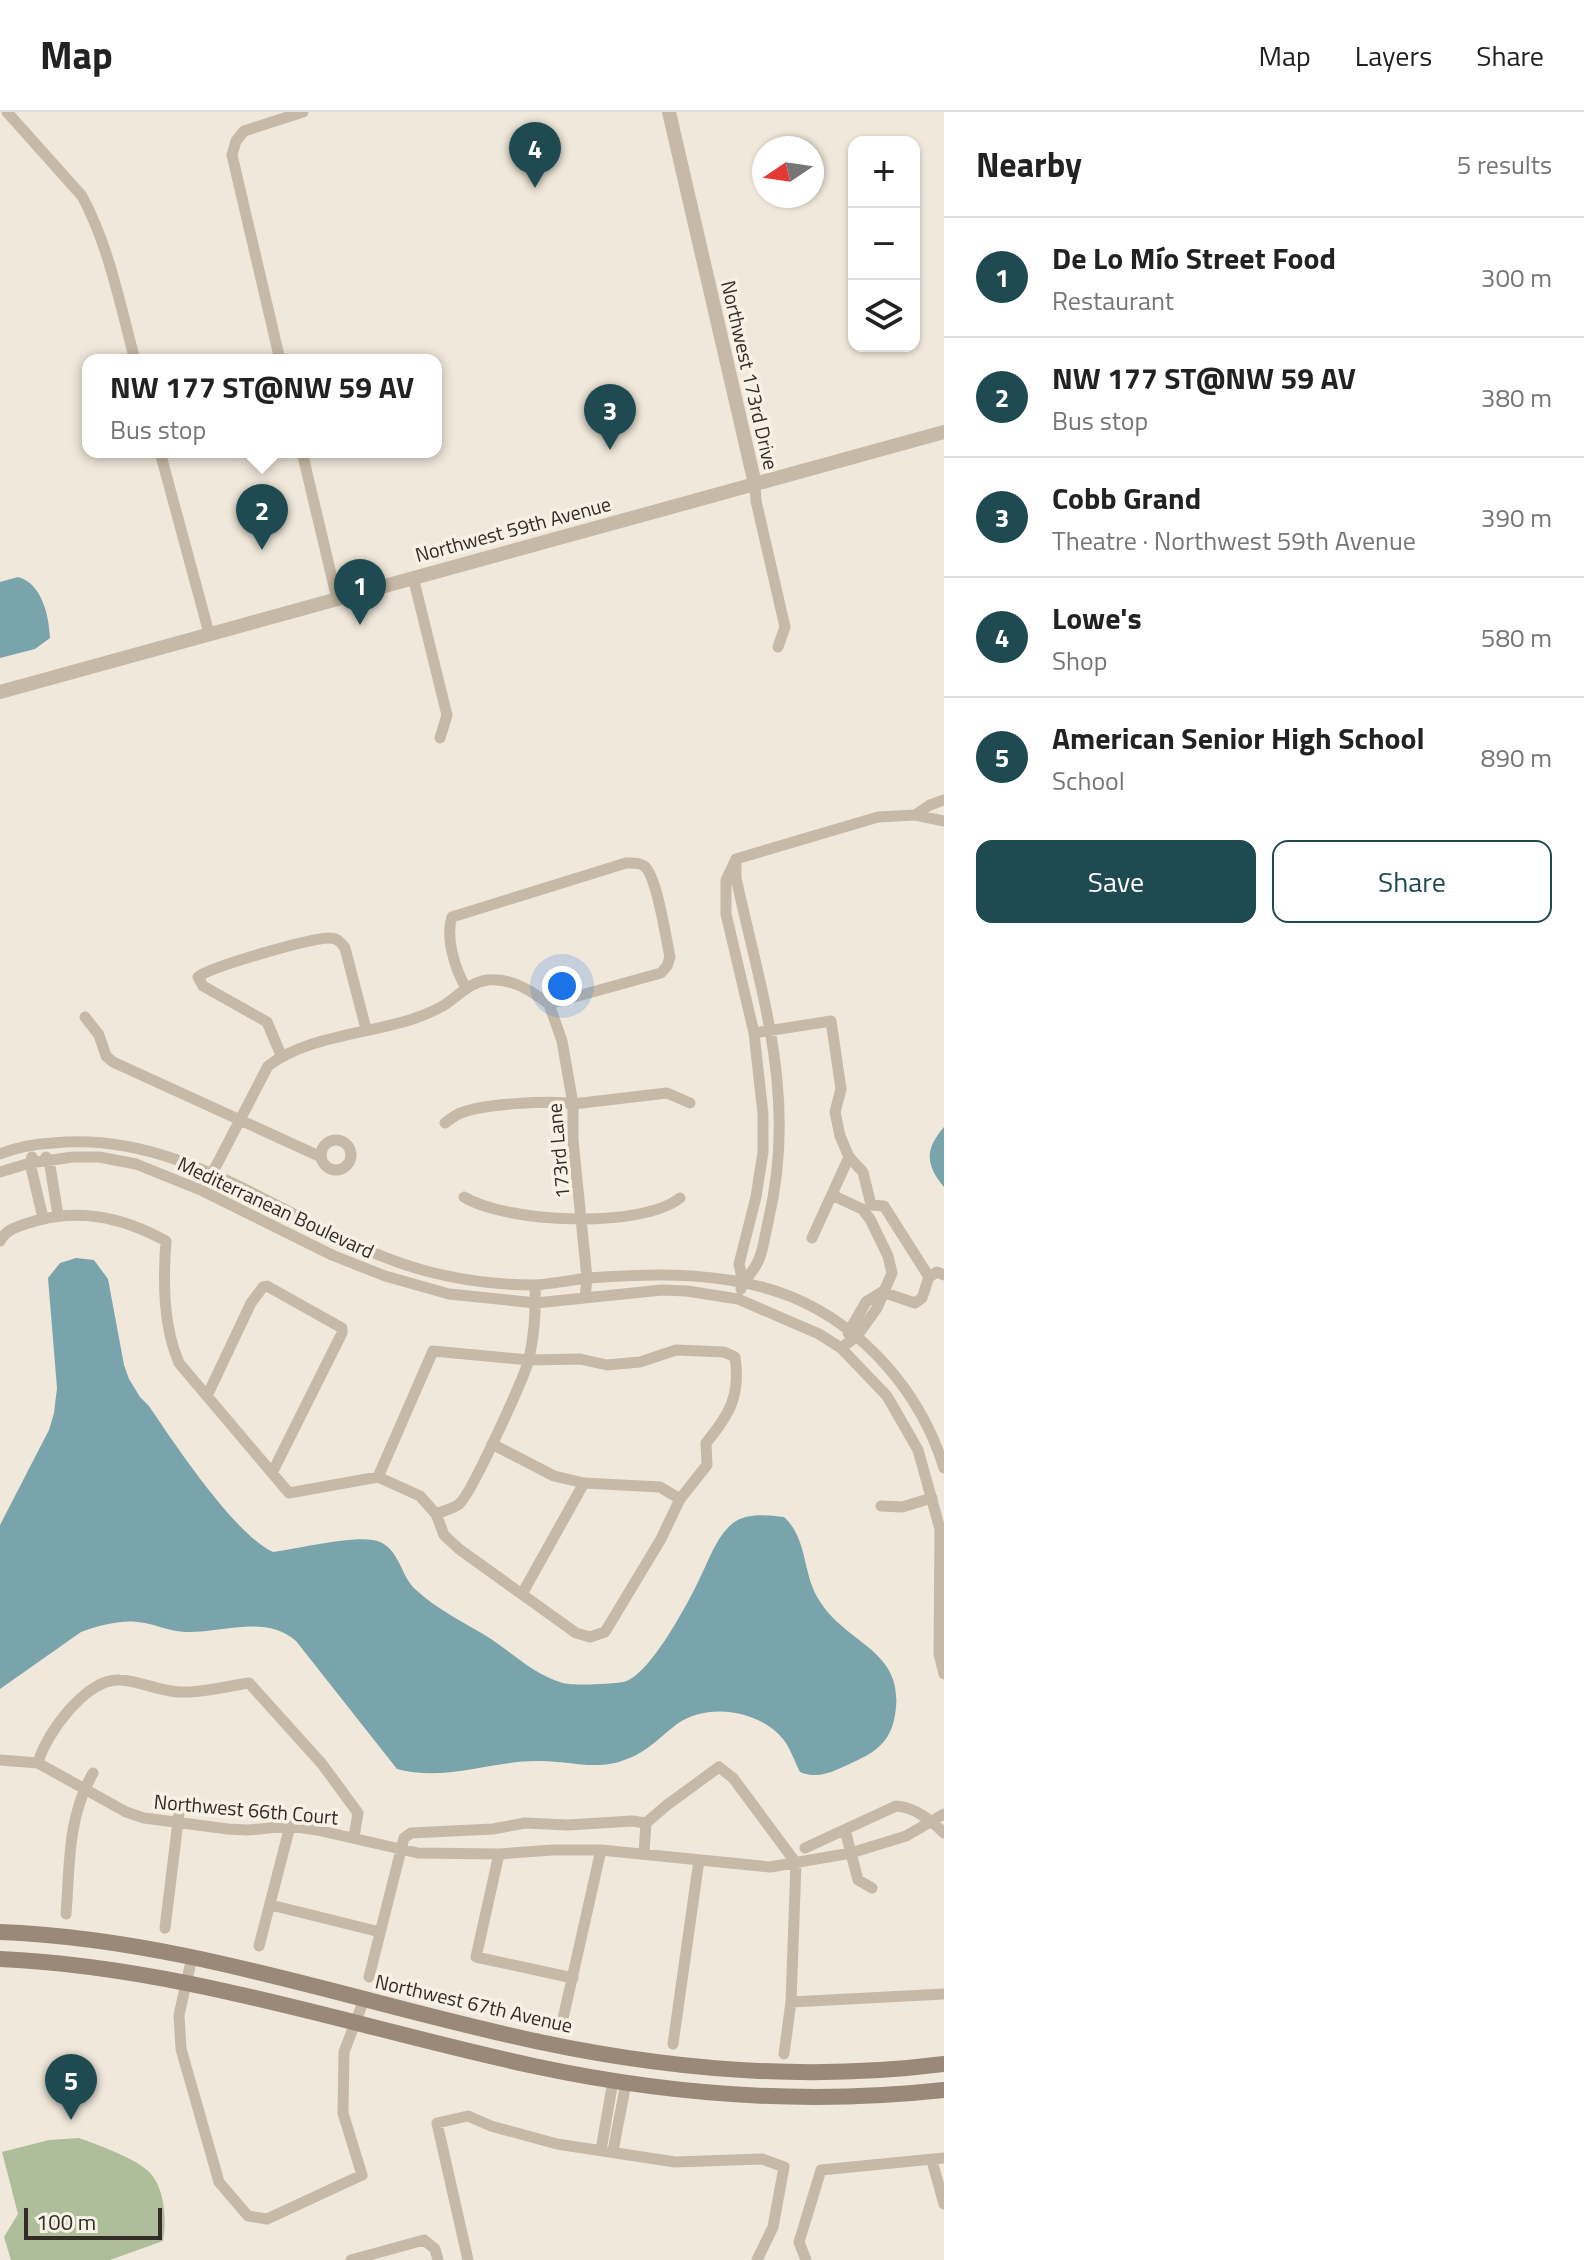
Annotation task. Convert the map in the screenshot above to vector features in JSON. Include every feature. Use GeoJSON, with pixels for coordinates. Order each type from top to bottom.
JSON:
{"type":"FeatureCollection","features":[{"type":"Feature","properties":{"kind":"main road","name":"Northwest 67th Avenue"},"geometry":{"type":"LineString","coordinates":[[0,1932],[66,1936],[192,1957],[540,2042],[673,2064],[775,2072],[906,2069],[944,2064]]}},
{"type":"Feature","properties":{"kind":"main road"},"geometry":{"type":"LineString","coordinates":[[0,1959],[72,1964],[187,1982],[534,2066],[670,2090],[772,2097],[907,2094],[944,2090]]}},
{"type":"Feature","properties":{"kind":"main road"},"geometry":{"type":"LineString","coordinates":[[619,2082],[623,2056]]}},
{"type":"Feature","properties":{"kind":"street"},"geometry":{"type":"LineString","coordinates":[[7,112],[85,203],[100,230],[133,354]]}},
{"type":"Feature","properties":{"kind":"street","name":"Northwest 173rd Drive"},"geometry":{"type":"LineString","coordinates":[[669,112],[785,627],[778,647]]}},
{"type":"Feature","properties":{"kind":"street"},"geometry":{"type":"LineString","coordinates":[[279,354],[232,155],[236,141],[244,131],[296,113]]}},
{"type":"Feature","properties":{"kind":"street","name":"Northwest 59th Avenue"},"geometry":{"type":"LineString","coordinates":[[0,692],[944,432]]}},
{"type":"Feature","properties":{"kind":"street"},"geometry":{"type":"LineString","coordinates":[[162,458],[209,633]]}},
{"type":"Feature","properties":{"kind":"street"},"geometry":{"type":"LineString","coordinates":[[303,458],[337,599]]}},
{"type":"Feature","properties":{"kind":"street"},"geometry":{"type":"LineString","coordinates":[[413,577],[447,715],[440,738]]}},
{"type":"Feature","properties":{"kind":"street"},"geometry":{"type":"LineString","coordinates":[[915,815],[944,800]]}},
{"type":"Feature","properties":{"kind":"street"},"geometry":{"type":"LineString","coordinates":[[743,1282],[739,1264],[756,1197],[763,1152],[763,1114],[754,1033],[726,914],[726,880],[736,859],[878,817],[915,815],[944,821]]}},
{"type":"Feature","properties":{"kind":"street"},"geometry":{"type":"LineString","coordinates":[[736,859],[736,878],[771,1030],[781,1122],[780,1156],[773,1201],[757,1268],[743,1282],[738,1299]]}},
{"type":"Feature","properties":{"kind":"street"},"geometry":{"type":"LineString","coordinates":[[203,1191],[268,1066],[281,1055],[411,1019],[444,1006],[466,988],[487,980],[507,981],[527,988],[549,1004],[661,973],[670,957],[648,868],[641,863],[626,863],[452,917],[448,929],[460,977],[466,988]]}},
{"type":"Feature","properties":{"kind":"street"},"geometry":{"type":"LineString","coordinates":[[281,1055],[267,1022],[203,986],[198,977],[219,967],[293,946],[329,938],[339,940],[345,948],[366,1029]]}},
{"type":"Feature","properties":{"kind":"street","name":"173rd Lane"},"geometry":{"type":"LineString","coordinates":[[549,1004],[562,1041],[573,1104],[573,1140],[587,1278],[585,1298]]}},
{"type":"Feature","properties":{"kind":"street"},"geometry":{"type":"LineString","coordinates":[[85,1017],[99,1035],[106,1056],[113,1062],[321,1157]]}},
{"type":"Feature","properties":{"kind":"street"},"geometry":{"type":"LineString","coordinates":[[754,1033],[831,1021],[841,1089],[835,1112],[840,1136],[849,1157],[863,1172],[869,1210],[892,1270],[877,1308],[841,1348]]}},
{"type":"Feature","properties":{"kind":"street"},"geometry":{"type":"LineString","coordinates":[[445,1123],[460,1113],[558,1101],[573,1104],[667,1093],[690,1103]]}},
{"type":"Feature","properties":{"kind":"street","name":"Mediterranean Boulevard"},"geometry":{"type":"LineString","coordinates":[[0,1154],[35,1144],[82,1140],[167,1154],[212,1172],[391,1259],[427,1271],[480,1281],[535,1285],[587,1278],[671,1274],[743,1282],[790,1297],[854,1332],[887,1366],[908,1393],[938,1447],[944,1468]]}},
{"type":"Feature","properties":{"kind":"street"},"geometry":{"type":"LineString","coordinates":[[35,1144],[49,1160],[58,1215]]}},
{"type":"Feature","properties":{"kind":"street"},"geometry":{"type":"LineString","coordinates":[[35,1144],[30,1163],[43,1218]]}},
{"type":"Feature","properties":{"kind":"street","name":"Mediterranean Boulevard"},"geometry":{"type":"LineString","coordinates":[[0,1172],[49,1160],[99,1157],[136,1164],[203,1191],[332,1255],[385,1276],[449,1294],[536,1303],[662,1290],[687,1291],[738,1299],[819,1334],[841,1348],[887,1396],[918,1450],[940,1529],[939,1654],[944,1674]]}},
{"type":"Feature","properties":{"kind":"street"},"geometry":{"type":"LineString","coordinates":[[812,1238],[849,1157]]}},
{"type":"Feature","properties":{"kind":"street"},"geometry":{"type":"LineString","coordinates":[[832,1195],[862,1209],[884,1206],[929,1277]]}},
{"type":"Feature","properties":{"kind":"street"},"geometry":{"type":"LineString","coordinates":[[464,1197],[479,1206],[523,1216],[582,1219],[648,1211],[670,1206],[680,1198]]}},
{"type":"Feature","properties":{"kind":"street"},"geometry":{"type":"LineString","coordinates":[[0,1241],[4,1233],[12,1228],[58,1215],[108,1217],[166,1241],[163,1282],[173,1350],[179,1363],[289,1493],[378,1477],[420,1496],[436,1514],[444,1535],[459,1549],[576,1633],[590,1637],[605,1632],[661,1539],[680,1499],[707,1465],[706,1443],[731,1410],[737,1369],[735,1357],[724,1352],[676,1350],[640,1362],[607,1365],[580,1359],[529,1360],[433,1351],[378,1477]]}},
{"type":"Feature","properties":{"kind":"street"},"geometry":{"type":"LineString","coordinates":[[882,1292],[915,1303],[922,1298],[929,1277],[937,1272],[944,1275]]}},
{"type":"Feature","properties":{"kind":"street"},"geometry":{"type":"LineString","coordinates":[[436,1514],[458,1505],[465,1497],[529,1360],[536,1303],[535,1285]]}},
{"type":"Feature","properties":{"kind":"street"},"geometry":{"type":"LineString","coordinates":[[207,1396],[259,1289],[267,1286],[342,1328],[272,1473]]}},
{"type":"Feature","properties":{"kind":"street"},"geometry":{"type":"LineString","coordinates":[[492,1444],[554,1476],[584,1483],[660,1487],[680,1499]]}},
{"type":"Feature","properties":{"kind":"street"},"geometry":{"type":"LineString","coordinates":[[522,1594],[584,1483]]}},
{"type":"Feature","properties":{"kind":"street"},"geometry":{"type":"LineString","coordinates":[[881,1506],[902,1507],[932,1498]]}},
{"type":"Feature","properties":{"kind":"street"},"geometry":{"type":"LineString","coordinates":[[38,1763],[56,1725],[79,1701],[107,1680],[180,1692],[249,1683],[322,1764],[358,1813],[354,1837]]}},
{"type":"Feature","properties":{"kind":"street","name":"Northwest 66th Court"},"geometry":{"type":"LineString","coordinates":[[0,1760],[38,1763],[126,1812],[144,1818],[248,1830],[290,1826],[354,1837],[401,1850],[499,1854],[601,1850],[770,1867],[851,1853],[906,1836],[944,1814]]}},
{"type":"Feature","properties":{"kind":"street"},"geometry":{"type":"LineString","coordinates":[[644,1853],[646,1823],[719,1767],[733,1778],[796,1863],[791,2002],[784,2054]]}},
{"type":"Feature","properties":{"kind":"street"},"geometry":{"type":"LineString","coordinates":[[66,1914],[74,1819],[93,1773]]}},
{"type":"Feature","properties":{"kind":"street"},"geometry":{"type":"LineString","coordinates":[[165,1928],[180,1805]]}},
{"type":"Feature","properties":{"kind":"street"},"geometry":{"type":"LineString","coordinates":[[805,1848],[896,1806],[907,1807],[933,1822],[944,1833]]}},
{"type":"Feature","properties":{"kind":"street"},"geometry":{"type":"LineString","coordinates":[[369,1977],[404,1838],[411,1833],[493,1829],[535,1823],[646,1823]]}},
{"type":"Feature","properties":{"kind":"street"},"geometry":{"type":"LineString","coordinates":[[259,1946],[290,1826]]}},
{"type":"Feature","properties":{"kind":"street"},"geometry":{"type":"LineString","coordinates":[[845,1830],[858,1880],[872,1888]]}},
{"type":"Feature","properties":{"kind":"street"},"geometry":{"type":"LineString","coordinates":[[562,2023],[601,1850]]}},
{"type":"Feature","properties":{"kind":"street"},"geometry":{"type":"LineString","coordinates":[[499,1854],[476,1957],[573,1978]]}},
{"type":"Feature","properties":{"kind":"street"},"geometry":{"type":"LineString","coordinates":[[673,2044],[699,1860]]}},
{"type":"Feature","properties":{"kind":"street"},"geometry":{"type":"LineString","coordinates":[[271,1905],[380,1932]]}},
{"type":"Feature","properties":{"kind":"street"},"geometry":{"type":"LineString","coordinates":[[192,1957],[179,2015],[181,2049],[219,2182],[248,2216],[267,2219],[362,2175],[343,2113],[344,2052],[365,1997]]}},
{"type":"Feature","properties":{"kind":"street"},"geometry":{"type":"LineString","coordinates":[[791,2002],[944,1994]]}},
{"type":"Feature","properties":{"kind":"street"},"geometry":{"type":"LineString","coordinates":[[607,2150],[619,2082]]}},
{"type":"Feature","properties":{"kind":"street"},"geometry":{"type":"LineString","coordinates":[[468,2260],[437,2123],[468,2116],[491,2126],[557,2144],[675,2162],[762,2159],[784,2167],[773,2227],[757,2260]]}},
{"type":"Feature","properties":{"kind":"street"},"geometry":{"type":"LineString","coordinates":[[806,2260],[799,2242],[821,2170],[938,2160],[944,2204]]}},
{"type":"Feature","properties":{"kind":"street"},"geometry":{"type":"LineString","coordinates":[[351,2260],[424,2240],[435,2249],[438,2260]]}},
{"type":"Feature","properties":{"kind":"green space"},"geometry":{"type":"Polygon","coordinates":[[[79,2138],[133,2161],[153,2177],[163,2204],[163,2241],[110,2260],[11,2260],[4,2237],[18,2214],[2,2152],[49,2140],[79,2138]]]}},
{"type":"Feature","properties":{"kind":"water"},"geometry":{"type":"Polygon","coordinates":[[[18,577],[33,586],[43,602],[50,638],[35,649],[0,658],[0,582],[18,577]]]}},
{"type":"Feature","properties":{"kind":"water"},"geometry":{"type":"Polygon","coordinates":[[[944,1127],[944,1187],[933,1171],[930,1157],[933,1142],[944,1127]]]}},
{"type":"Feature","properties":{"kind":"water"},"geometry":{"type":"Polygon","coordinates":[[[76,1258],[94,1260],[108,1279],[124,1365],[140,1397],[224,1508],[241,1527],[273,1552],[344,1540],[380,1542],[392,1551],[410,1584],[442,1610],[491,1639],[534,1670],[563,1683],[584,1685],[623,1682],[644,1668],[666,1639],[729,1526],[747,1517],[784,1517],[797,1535],[819,1600],[844,1628],[872,1650],[892,1676],[896,1693],[895,1715],[887,1737],[878,1748],[858,1760],[830,1772],[808,1774],[800,1772],[786,1743],[773,1729],[747,1716],[718,1711],[689,1717],[641,1752],[616,1763],[593,1765],[537,1761],[432,1773],[397,1769],[296,1641],[271,1628],[258,1627],[186,1632],[137,1622],[101,1626],[81,1632],[0,1689],[0,1525],[49,1430],[54,1413],[57,1388],[48,1278],[60,1263],[76,1258]]]}},
{"type":"Feature","properties":{"kind":"place","name":"Lowe's"},"geometry":{"type":"Point","coordinates":[535,188]}},
{"type":"Feature","properties":{"kind":"place","name":"Cobb Grand"},"geometry":{"type":"Point","coordinates":[610,450]}},
{"type":"Feature","properties":{"kind":"place","name":"NW 177 ST@NW 59 AV"},"geometry":{"type":"Point","coordinates":[262,550]}},
{"type":"Feature","properties":{"kind":"place","name":"De Lo Mío Street Food"},"geometry":{"type":"Point","coordinates":[360,625]}},
{"type":"Feature","properties":{"kind":"place","name":"American Senior High School"},"geometry":{"type":"Point","coordinates":[71,2120]}}]}
